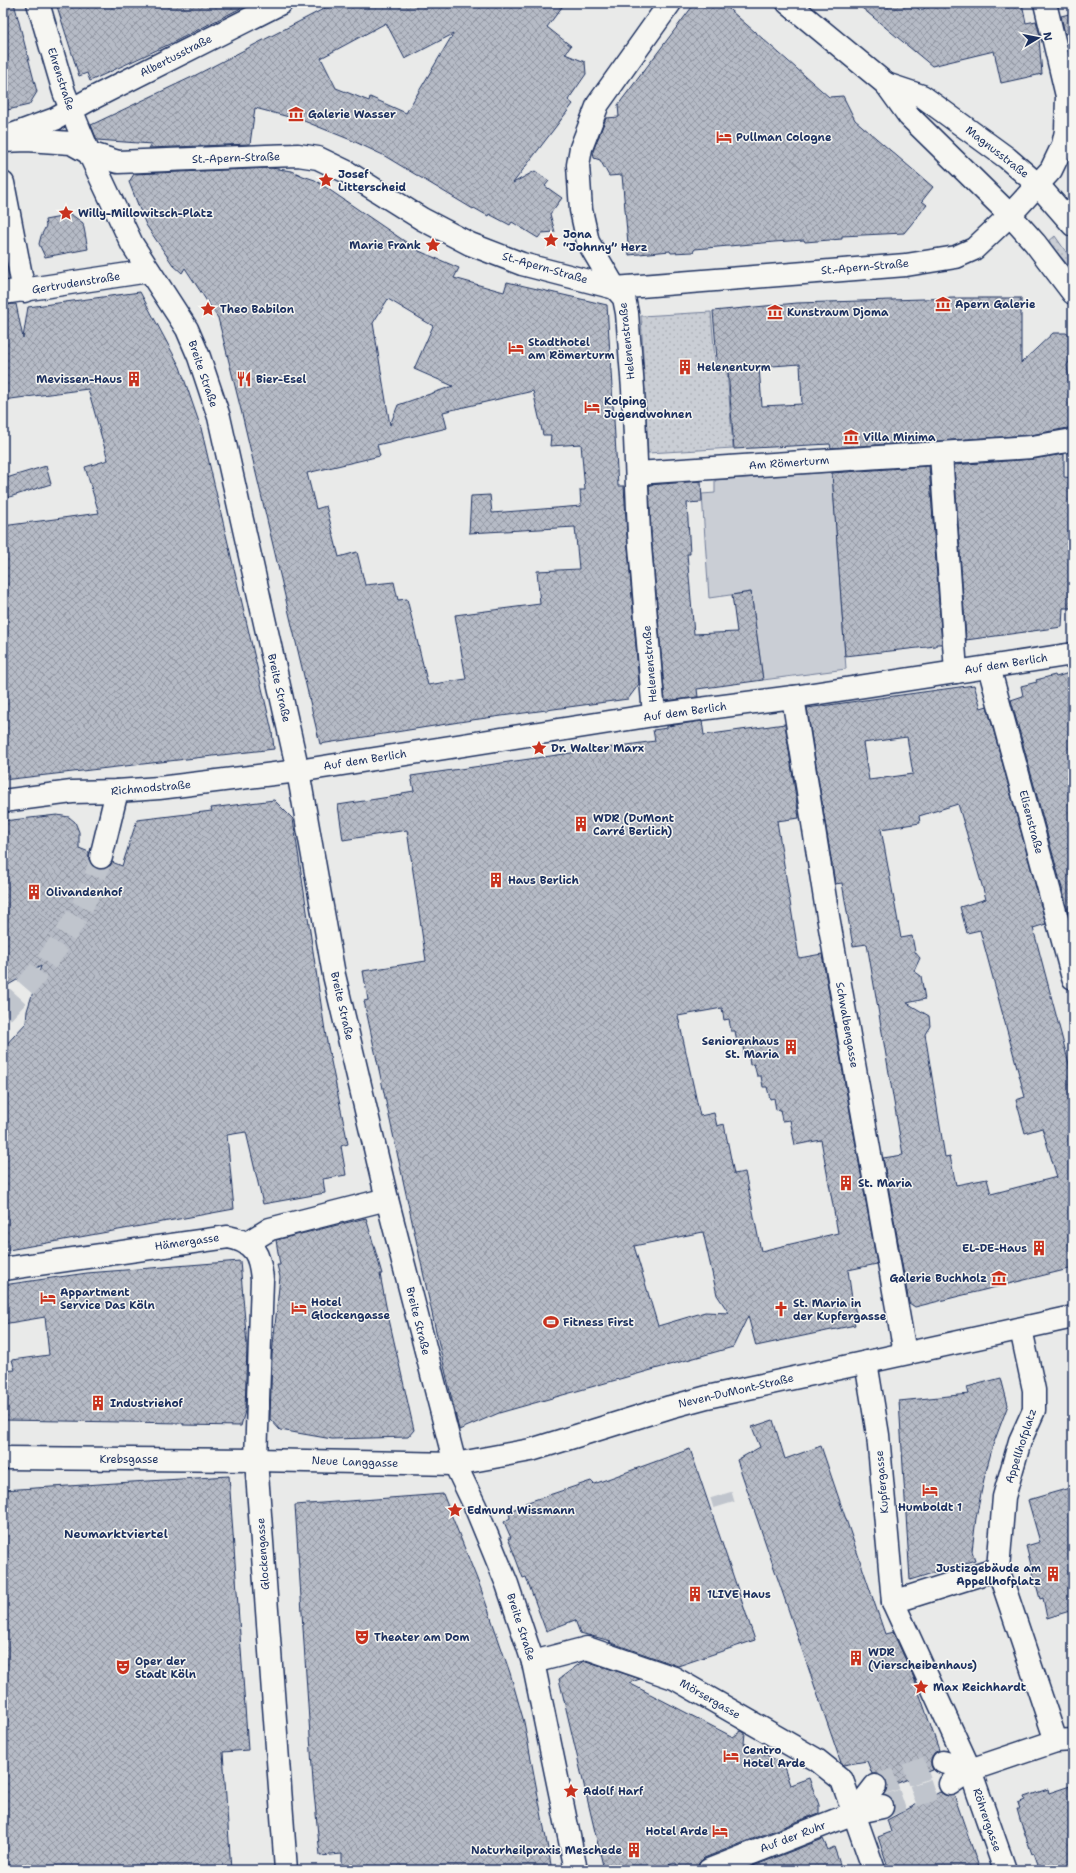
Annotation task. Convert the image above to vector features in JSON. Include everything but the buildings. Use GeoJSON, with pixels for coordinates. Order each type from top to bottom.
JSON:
{"type":"FeatureCollection","features":[{"type":"Feature","properties":{"kind":"street","name":"Ehrenstraße"},"geometry":{"type":"LineString","coordinates":[[38,3],[71,111],[89,153]]}},
{"type":"Feature","properties":{"kind":"street","name":"Albertusstraße"},"geometry":{"type":"LineString","coordinates":[[3,139],[71,111],[89,100],[281,3]]}},
{"type":"Feature","properties":{"kind":"street","name":"Helenenstraße"},"geometry":{"type":"LineString","coordinates":[[654,715],[639,534],[637,473],[627,313],[624,298],[615,288],[588,242],[582,210],[578,165],[581,148],[598,104],[670,3]]}},
{"type":"Feature","properties":{"kind":"street","name":"Magnusstraße"},"geometry":{"type":"LineString","coordinates":[[788,3],[886,84],[909,116],[1010,215],[1038,185],[1007,158],[922,96],[886,84]]}},
{"type":"Feature","properties":{"kind":"street"},"geometry":{"type":"LineString","coordinates":[[1045,3],[1058,71],[1067,96],[1066,131],[1068,146],[1038,185],[1073,226]]}},
{"type":"Feature","properties":{"kind":"street","name":"St.-Apern-Straße"},"geometry":{"type":"LineString","coordinates":[[3,139],[72,143],[102,159],[118,162],[266,156],[298,156],[318,158],[347,172],[422,219],[470,244],[522,264],[615,288],[906,265],[956,257],[974,249],[1010,215]]}},
{"type":"Feature","properties":{"kind":"street","name":"Breite Straße"},"geometry":{"type":"LineString","coordinates":[[89,153],[132,244],[187,329],[200,357],[218,417],[298,771],[334,975],[387,1199],[455,1464],[475,1506],[507,1584],[533,1662],[576,1870]]}},
{"type":"Feature","properties":{"kind":"street"},"geometry":{"type":"LineString","coordinates":[[3,183],[13,292]]}},
{"type":"Feature","properties":{"kind":"street"},"geometry":{"type":"LineString","coordinates":[[1010,215],[1047,258],[1073,293]]}},
{"type":"Feature","properties":{"kind":"street","name":"Gertrudenstraße"},"geometry":{"type":"LineString","coordinates":[[13,292],[149,271]]}},
{"type":"Feature","properties":{"kind":"street","name":"Am Römerturm"},"geometry":{"type":"LineString","coordinates":[[637,473],[941,454],[1032,447],[1073,440]]}},
{"type":"Feature","properties":{"kind":"street"},"geometry":{"type":"LineString","coordinates":[[941,454],[956,672]]}},
{"type":"Feature","properties":{"kind":"street","name":"Auf dem Berlich"},"geometry":{"type":"LineString","coordinates":[[298,771],[654,715],[793,697],[1073,654]]}},
{"type":"Feature","properties":{"kind":"street","name":"Elisenstraße"},"geometry":{"type":"LineString","coordinates":[[989,667],[1073,978]]}},
{"type":"Feature","properties":{"kind":"street","name":"Schwalbengasse"},"geometry":{"type":"LineString","coordinates":[[793,697],[826,905],[905,1353]]}},
{"type":"Feature","properties":{"kind":"street","name":"Richmodstraße"},"geometry":{"type":"LineString","coordinates":[[3,801],[72,792],[117,792],[160,788],[298,771]]}},
{"type":"Feature","properties":{"kind":"street"},"geometry":{"type":"LineString","coordinates":[[101,857],[117,792]]}},
{"type":"Feature","properties":{"kind":"street"},"geometry":{"type":"LineString","coordinates":[[247,1243],[270,1229],[387,1199]]}},
{"type":"Feature","properties":{"kind":"street","name":"Hämergasse"},"geometry":{"type":"LineString","coordinates":[[3,1269],[216,1238],[228,1237],[240,1239],[247,1243]]}},
{"type":"Feature","properties":{"kind":"street","name":"Glockengasse"},"geometry":{"type":"LineString","coordinates":[[247,1243],[257,1253],[261,1265],[262,1280],[256,1460],[286,1870]]}},
{"type":"Feature","properties":{"kind":"street"},"geometry":{"type":"LineString","coordinates":[[1021,1330],[1073,1317]]}},
{"type":"Feature","properties":{"kind":"street","name":"Neven-DuMont-Straße"},"geometry":{"type":"LineString","coordinates":[[455,1464],[531,1450],[677,1405],[905,1353],[1021,1330]]}},
{"type":"Feature","properties":{"kind":"street","name":"Appellhofplatz"},"geometry":{"type":"LineString","coordinates":[[950,1784],[970,1770],[1065,1741],[998,1569],[1004,1497],[1020,1441],[1034,1410],[1034,1390],[1021,1330]]}},
{"type":"Feature","properties":{"kind":"street","name":"Kupfergasse"},"geometry":{"type":"LineString","coordinates":[[866,1362],[878,1435],[893,1602]]}},
{"type":"Feature","properties":{"kind":"street","name":"Krebsgasse"},"geometry":{"type":"LineString","coordinates":[[3,1458],[256,1460]]}},
{"type":"Feature","properties":{"kind":"street","name":"Neue Langgasse"},"geometry":{"type":"LineString","coordinates":[[256,1460],[432,1465],[455,1464]]}},
{"type":"Feature","properties":{"kind":"street"},"geometry":{"type":"LineString","coordinates":[[970,1770],[893,1602],[998,1569]]}},
{"type":"Feature","properties":{"kind":"street","name":"Mörsergasse"},"geometry":{"type":"LineString","coordinates":[[533,1662],[586,1648],[674,1678],[817,1760],[842,1780],[874,1870]]}},
{"type":"Feature","properties":{"kind":"street"},"geometry":{"type":"LineString","coordinates":[[943,1762],[970,1770]]}},
{"type":"Feature","properties":{"kind":"street","name":"Röhrergasse"},"geometry":{"type":"LineString","coordinates":[[970,1770],[1005,1870]]}},
{"type":"Feature","properties":{"kind":"street"},"geometry":{"type":"LineString","coordinates":[[854,1813],[876,1786]]}},
{"type":"Feature","properties":{"kind":"street","name":"Auf der Ruhr"},"geometry":{"type":"LineString","coordinates":[[709,1870],[854,1813],[882,1807]]}},
{"type":"Feature","properties":{"kind":"shaded area"},"geometry":{"type":"Polygon","coordinates":[[[1055,236],[1073,262],[1073,271],[1048,242],[1055,236]]]}},
{"type":"Feature","properties":{"kind":"shaded area"},"geometry":{"type":"Polygon","coordinates":[[[711,312],[716,372],[727,371],[733,448],[648,453],[641,316],[711,312]]]}},
{"type":"Feature","properties":{"kind":"shaded area"},"geometry":{"type":"Polygon","coordinates":[[[832,472],[846,669],[763,680],[751,592],[709,598],[702,494],[715,493],[715,480],[832,472]]]}},
{"type":"Feature","properties":{"kind":"tunnel"},"geometry":{"type":"LineString","coordinates":[[3,1012],[40,970],[72,925],[91,888],[101,857]]}},
{"type":"Feature","properties":{"kind":"tunnel"},"geometry":{"type":"LineString","coordinates":[[721,1495],[724,1505]]}},
{"type":"Feature","properties":{"kind":"tunnel"},"geometry":{"type":"LineString","coordinates":[[875,1786],[943,1762]]}},
{"type":"Feature","properties":{"kind":"tunnel"},"geometry":{"type":"LineString","coordinates":[[882,1807],[950,1784]]}},
{"type":"Feature","properties":{"kind":"place","name":"Galerie Wasser"},"geometry":{"type":"Point","coordinates":[296,114]}},
{"type":"Feature","properties":{"kind":"place","name":"Pullman Cologne"},"geometry":{"type":"Point","coordinates":[724,137]}},
{"type":"Feature","properties":{"kind":"place","name":"Josef Litterscheid"},"geometry":{"type":"Point","coordinates":[326,180]}},
{"type":"Feature","properties":{"kind":"place","name":"Willy-Millowitsch-Platz"},"geometry":{"type":"Point","coordinates":[66,213]}},
{"type":"Feature","properties":{"kind":"place","name":"Jona “Johnny” Herz"},"geometry":{"type":"Point","coordinates":[551,240]}},
{"type":"Feature","properties":{"kind":"place","name":"Marie Frank"},"geometry":{"type":"Point","coordinates":[433,245]}},
{"type":"Feature","properties":{"kind":"place","name":"Apern Galerie"},"geometry":{"type":"Point","coordinates":[943,304]}},
{"type":"Feature","properties":{"kind":"place","name":"Theo Babilon"},"geometry":{"type":"Point","coordinates":[208,309]}},
{"type":"Feature","properties":{"kind":"place","name":"Kunstraum Djoma"},"geometry":{"type":"Point","coordinates":[775,312]}},
{"type":"Feature","properties":{"kind":"place","name":"Stadthotel am Römerturm"},"geometry":{"type":"Point","coordinates":[516,348]}},
{"type":"Feature","properties":{"kind":"place","name":"Helenenturm"},"geometry":{"type":"Point","coordinates":[685,367]}},
{"type":"Feature","properties":{"kind":"place","name":"Mevissen-Haus"},"geometry":{"type":"Point","coordinates":[134,379]}},
{"type":"Feature","properties":{"kind":"place","name":"Bier-Esel"},"geometry":{"type":"Point","coordinates":[244,379]}},
{"type":"Feature","properties":{"kind":"place","name":"Kolping Jugendwohnen"},"geometry":{"type":"Point","coordinates":[592,407]}},
{"type":"Feature","properties":{"kind":"place","name":"Villa Minima"},"geometry":{"type":"Point","coordinates":[851,437]}},
{"type":"Feature","properties":{"kind":"place","name":"Dr. Walter Marx"},"geometry":{"type":"Point","coordinates":[539,748]}},
{"type":"Feature","properties":{"kind":"place","name":"WDR (DuMont Carré Berlich)"},"geometry":{"type":"Point","coordinates":[581,824]}},
{"type":"Feature","properties":{"kind":"place","name":"Haus Berlich"},"geometry":{"type":"Point","coordinates":[496,880]}},
{"type":"Feature","properties":{"kind":"place","name":"Olivandenhof"},"geometry":{"type":"Point","coordinates":[34,892]}},
{"type":"Feature","properties":{"kind":"place","name":"Seniorenhaus St. Maria"},"geometry":{"type":"Point","coordinates":[791,1047]}},
{"type":"Feature","properties":{"kind":"place","name":"St. Maria"},"geometry":{"type":"Point","coordinates":[846,1183]}},
{"type":"Feature","properties":{"kind":"place","name":"EL-DE-Haus"},"geometry":{"type":"Point","coordinates":[1039,1248]}},
{"type":"Feature","properties":{"kind":"place","name":"Galerie Buchholz"},"geometry":{"type":"Point","coordinates":[999,1278]}},
{"type":"Feature","properties":{"kind":"place","name":"Appartment Service Das Köln"},"geometry":{"type":"Point","coordinates":[48,1298]}},
{"type":"Feature","properties":{"kind":"place","name":"Hotel Glockengasse"},"geometry":{"type":"Point","coordinates":[299,1308]}},
{"type":"Feature","properties":{"kind":"place","name":"St. Maria in der Kupfergasse"},"geometry":{"type":"Point","coordinates":[781,1309]}},
{"type":"Feature","properties":{"kind":"place","name":"Fitness First"},"geometry":{"type":"Point","coordinates":[551,1322]}},
{"type":"Feature","properties":{"kind":"place","name":"Industriehof"},"geometry":{"type":"Point","coordinates":[98,1403]}},
{"type":"Feature","properties":{"kind":"place","name":"Humboldt 1"},"geometry":{"type":"Point","coordinates":[930,1490]}},
{"type":"Feature","properties":{"kind":"place","name":"Edmund Wissmann"},"geometry":{"type":"Point","coordinates":[455,1510]}},
{"type":"Feature","properties":{"kind":"place","name":"Justizgebäude am Appellhofplatz"},"geometry":{"type":"Point","coordinates":[1053,1574]}},
{"type":"Feature","properties":{"kind":"place","name":"1LIVE Haus"},"geometry":{"type":"Point","coordinates":[695,1594]}},
{"type":"Feature","properties":{"kind":"place","name":"Theater am Dom"},"geometry":{"type":"Point","coordinates":[362,1637]}},
{"type":"Feature","properties":{"kind":"place","name":"WDR (Vierscheibenhaus)"},"geometry":{"type":"Point","coordinates":[856,1658]}},
{"type":"Feature","properties":{"kind":"place","name":"Oper der Stadt Köln"},"geometry":{"type":"Point","coordinates":[123,1667]}},
{"type":"Feature","properties":{"kind":"place","name":"Max Reichhardt"},"geometry":{"type":"Point","coordinates":[921,1687]}},
{"type":"Feature","properties":{"kind":"place","name":"Centro Hotel Arde"},"geometry":{"type":"Point","coordinates":[731,1756]}},
{"type":"Feature","properties":{"kind":"place","name":"Adolf Harf"},"geometry":{"type":"Point","coordinates":[571,1791]}},
{"type":"Feature","properties":{"kind":"place","name":"Hotel Arde"},"geometry":{"type":"Point","coordinates":[720,1831]}},
{"type":"Feature","properties":{"kind":"place","name":"Naturheilpraxis Meschede"},"geometry":{"type":"Point","coordinates":[634,1850]}},
{"type":"Feature","properties":{"kind":"district","name":"Neumarktviertel"},"geometry":{"type":"Point","coordinates":[116,1534]}}]}
